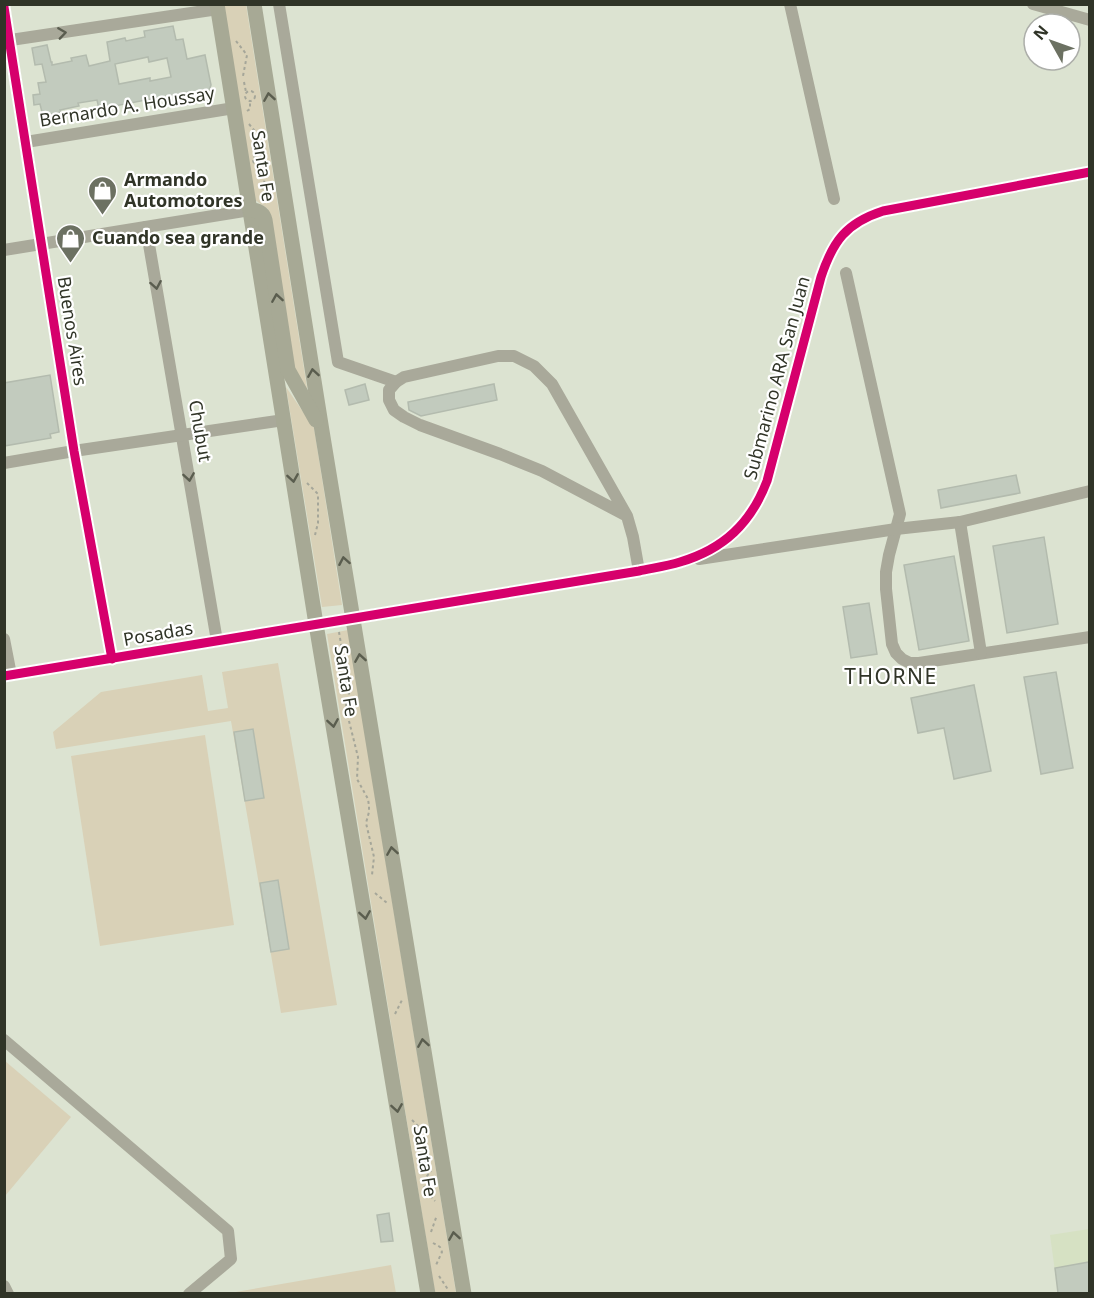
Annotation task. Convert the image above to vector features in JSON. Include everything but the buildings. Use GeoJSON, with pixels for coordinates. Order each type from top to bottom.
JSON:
{"type":"FeatureCollection","features":[{"type":"Feature","properties":{"kind":"main road","name":"Santa Fe"},"geometry":{"type":"LineString","coordinates":[[254,4],[464,1293]]}},
{"type":"Feature","properties":{"kind":"main road","name":"Santa Fe"},"geometry":{"type":"LineString","coordinates":[[217,7],[240,114],[250,210],[316,624],[428,1293]]}},
{"type":"Feature","properties":{"kind":"main road"},"geometry":{"type":"LineString","coordinates":[[250,210],[260,212],[265,220],[288,370],[322,431]]}},
{"type":"Feature","properties":{"kind":"street"},"geometry":{"type":"LineString","coordinates":[[279,4],[338,362],[396,382]]}},
{"type":"Feature","properties":{"kind":"street"},"geometry":{"type":"LineString","coordinates":[[790,4],[834,199]]}},
{"type":"Feature","properties":{"kind":"street"},"geometry":{"type":"LineString","coordinates":[[1033,4],[1089,20]]}},
{"type":"Feature","properties":{"kind":"street","name":"Buenos Aires"},"geometry":{"type":"LineString","coordinates":[[4,7],[7,41],[26,142],[74,451],[112,659]]}},
{"type":"Feature","properties":{"kind":"street"},"geometry":{"type":"LineString","coordinates":[[7,41],[217,7]]}},
{"type":"Feature","properties":{"kind":"street","name":"Bernardo A. Houssay"},"geometry":{"type":"LineString","coordinates":[[26,142],[240,114]]}},
{"type":"Feature","properties":{"kind":"street","name":"Submarino ARA San Juan"},"geometry":{"type":"LineString","coordinates":[[316,624],[639,571],[680,562],[705,553],[723,543],[738,530],[760,500],[821,278],[834,246],[843,234],[862,219],[884,211],[1089,172]]}},
{"type":"Feature","properties":{"kind":"street"},"geometry":{"type":"LineString","coordinates":[[4,250],[250,210]]}},
{"type":"Feature","properties":{"kind":"street","name":"Chubut"},"geometry":{"type":"LineString","coordinates":[[146,227],[217,641]]}},
{"type":"Feature","properties":{"kind":"street"},"geometry":{"type":"LineString","coordinates":[[846,273],[900,514],[888,555],[885,589],[892,644],[896,653],[910,663],[919,663],[1089,637]]}},
{"type":"Feature","properties":{"kind":"street"},"geometry":{"type":"LineString","coordinates":[[627,516],[542,471],[404,417],[394,410],[389,400],[388,390],[404,377],[498,356],[514,356],[534,366],[552,384],[627,516],[639,571]]}},
{"type":"Feature","properties":{"kind":"street"},"geometry":{"type":"LineString","coordinates":[[4,463],[284,420]]}},
{"type":"Feature","properties":{"kind":"street"},"geometry":{"type":"LineString","coordinates":[[680,562],[896,529],[960,522],[1089,491]]}},
{"type":"Feature","properties":{"kind":"street"},"geometry":{"type":"LineString","coordinates":[[960,522],[981,653]]}},
{"type":"Feature","properties":{"kind":"street","name":"Posadas"},"geometry":{"type":"LineString","coordinates":[[8,675],[316,624]]}},
{"type":"Feature","properties":{"kind":"street"},"geometry":{"type":"LineString","coordinates":[[4,639],[8,675]]}},
{"type":"Feature","properties":{"kind":"street"},"geometry":{"type":"LineString","coordinates":[[4,1040],[228,1231],[231,1259],[189,1293]]}},
{"type":"Feature","properties":{"kind":"street"},"geometry":{"type":"LineString","coordinates":[[4,1286],[8,1293]]}},
{"type":"Feature","properties":{"kind":"path"},"geometry":{"type":"LineString","coordinates":[[236,41],[247,55],[242,76],[245,97],[250,100]]}},
{"type":"Feature","properties":{"kind":"path"},"geometry":{"type":"LineString","coordinates":[[246,92],[251,91],[254,98],[250,100],[250,109],[240,114],[258,135],[255,156]]}},
{"type":"Feature","properties":{"kind":"path"},"geometry":{"type":"LineString","coordinates":[[305,481],[318,494],[318,523],[312,540]]}},
{"type":"Feature","properties":{"kind":"path"},"geometry":{"type":"LineString","coordinates":[[336,621],[344,662],[348,669],[345,685],[349,693],[346,705],[358,757],[357,779],[368,799],[369,806],[366,823],[374,857],[371,877]]}},
{"type":"Feature","properties":{"kind":"path"},"geometry":{"type":"LineString","coordinates":[[371,890],[388,905]]}},
{"type":"Feature","properties":{"kind":"path"},"geometry":{"type":"LineString","coordinates":[[392,1019],[402,1000]]}},
{"type":"Feature","properties":{"kind":"path"},"geometry":{"type":"LineString","coordinates":[[408,1117],[419,1125],[425,1135],[425,1140],[418,1149],[419,1159],[432,1167],[424,1184],[438,1208],[428,1235]]}},
{"type":"Feature","properties":{"kind":"path"},"geometry":{"type":"LineString","coordinates":[[429,1242],[429,1244],[434,1243],[440,1247],[442,1252],[436,1264],[436,1270],[449,1293]]}},
{"type":"Feature","properties":{"kind":"shaded area"},"geometry":{"type":"Polygon","coordinates":[[[223,5],[246,5],[309,400],[294,372],[268,209],[255,200],[223,5]]]}},
{"type":"Feature","properties":{"kind":"shaded area"},"geometry":{"type":"Polygon","coordinates":[[[286,387],[314,428],[342,605],[322,607],[286,387]]]}},
{"type":"Feature","properties":{"kind":"shaded area"},"geometry":{"type":"Polygon","coordinates":[[[348,630],[456,1293],[435,1293],[327,634],[348,630]]]}},
{"type":"Feature","properties":{"kind":"shaded area"},"geometry":{"type":"Polygon","coordinates":[[[278,663],[337,1005],[281,1013],[231,721],[56,749],[53,732],[101,692],[202,675],[208,711],[228,708],[222,672],[278,663]]]}},
{"type":"Feature","properties":{"kind":"shaded area"},"geometry":{"type":"Polygon","coordinates":[[[205,735],[234,925],[100,946],[71,756],[205,735]]]}},
{"type":"Feature","properties":{"kind":"shaded area"},"geometry":{"type":"Polygon","coordinates":[[[5,1061],[71,1117],[5,1196],[5,1061]]]}},
{"type":"Feature","properties":{"kind":"shaded area"},"geometry":{"type":"Polygon","coordinates":[[[1089,1229],[1089,1293],[1058,1293],[1050,1235],[1089,1229]]]}},
{"type":"Feature","properties":{"kind":"shaded area"},"geometry":{"type":"Polygon","coordinates":[[[391,1265],[396,1293],[230,1293],[391,1265]]]}},
{"type":"Feature","properties":{"kind":"cycle path"},"geometry":{"type":"LineString","coordinates":[[4,7],[74,451],[112,659]]}},
{"type":"Feature","properties":{"kind":"cycle path"},"geometry":{"type":"LineString","coordinates":[[4,676],[639,571],[696,557],[723,542],[734,532],[753,510],[760,496],[767,481],[821,277],[836,243],[850,228],[859,221],[883,211],[1090,172]]}},
{"type":"Feature","properties":{"kind":"place","name":"Armando Automotores"},"geometry":{"type":"Point","coordinates":[103,216]}},
{"type":"Feature","properties":{"kind":"place","name":"Cuando sea grande"},"geometry":{"type":"Point","coordinates":[71,264]}},
{"type":"Feature","properties":{"kind":"district","name":"THORNE"},"geometry":{"type":"Point","coordinates":[891,677]}}]}
